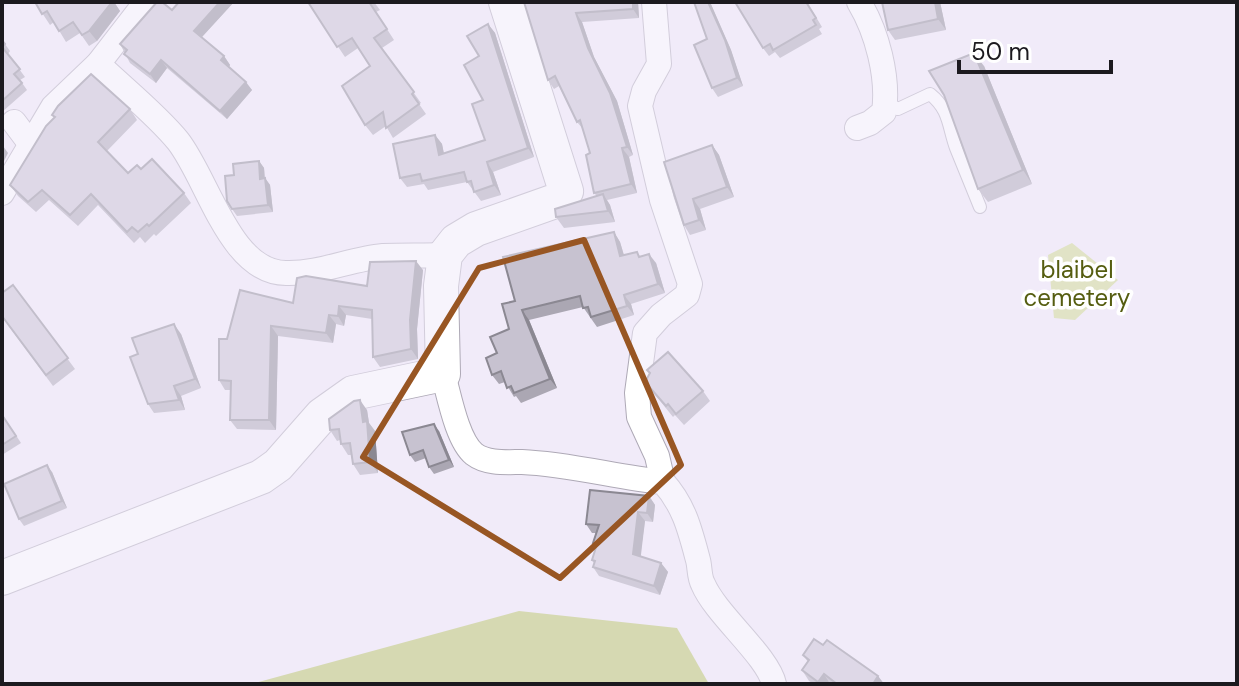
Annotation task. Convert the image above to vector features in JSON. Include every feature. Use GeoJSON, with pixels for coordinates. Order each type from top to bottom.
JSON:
{"type":"FeatureCollection","features":[{"type":"Feature","properties":{"kind":"street"},"geometry":{"type":"LineString","coordinates":[[2,193],[53,107],[98,64],[146,2]]}},
{"type":"Feature","properties":{"kind":"street"},"geometry":{"type":"LineString","coordinates":[[506,2],[566,191],[558,200],[476,229],[456,241],[445,255],[441,286],[443,374],[456,421],[468,446],[480,457],[663,482]]}},
{"type":"Feature","properties":{"kind":"street"},"geometry":{"type":"LineString","coordinates":[[654,2],[659,64],[644,91],[640,106],[662,200],[690,284],[687,295],[661,315],[645,333],[637,393],[639,417],[657,456],[663,482],[686,516],[702,583],[772,676],[774,684]]}},
{"type":"Feature","properties":{"kind":"street"},"geometry":{"type":"LineString","coordinates":[[857,128],[884,112],[886,102],[875,42],[859,2]]}},
{"type":"Feature","properties":{"kind":"street"},"geometry":{"type":"LineString","coordinates":[[98,64],[178,140],[226,227],[242,252],[258,266],[284,274],[335,267],[381,256],[445,255]]}},
{"type":"Feature","properties":{"kind":"street"},"geometry":{"type":"LineString","coordinates":[[14,122],[32,146]]}},
{"type":"Feature","properties":{"kind":"street"},"geometry":{"type":"LineString","coordinates":[[2,578],[261,477],[278,465],[322,415],[353,393],[443,374]]}},
{"type":"Feature","properties":{"kind":"lane"},"geometry":{"type":"LineString","coordinates":[[886,102],[898,109],[930,94],[940,102],[948,115],[954,144],[980,207]]}},
{"type":"Feature","properties":{"kind":"highlighted area"},"geometry":{"type":"Polygon","coordinates":[[[584,240],[681,465],[560,578],[363,457],[479,268],[584,240]]]}},
{"type":"Feature","properties":{"kind":"green space","name":"blaibel cemetery"},"geometry":{"type":"Polygon","coordinates":[[[1072,243],[1118,280],[1075,320],[1054,318],[1048,255],[1072,243]]]}},
{"type":"Feature","properties":{"kind":"green space"},"geometry":{"type":"Polygon","coordinates":[[[519,611],[677,628],[709,684],[251,684],[519,611]]]}},
{"type":"Feature","properties":{"kind":"building"},"geometry":{"type":"Polygon","coordinates":[[[35,2],[112,2],[89,31],[82,35],[73,22],[59,31],[47,11],[42,14],[35,2]]]}},
{"type":"Feature","properties":{"kind":"building"},"geometry":{"type":"Polygon","coordinates":[[[157,2],[172,10],[179,2],[220,2],[194,31],[224,56],[221,60],[246,82],[220,111],[161,60],[150,74],[124,54],[127,50],[120,44],[157,2]]]}},
{"type":"Feature","properties":{"kind":"building"},"geometry":{"type":"Polygon","coordinates":[[[308,2],[369,2],[387,29],[374,38],[414,92],[412,94],[419,104],[386,128],[383,112],[365,125],[342,86],[370,66],[352,38],[337,47],[308,2]]]}},
{"type":"Feature","properties":{"kind":"building"},"geometry":{"type":"Polygon","coordinates":[[[524,2],[633,2],[633,9],[576,13],[588,48],[610,93],[627,147],[622,148],[631,184],[594,193],[586,155],[590,153],[580,120],[577,122],[555,76],[548,80],[524,2]]]}},
{"type":"Feature","properties":{"kind":"building"},"geometry":{"type":"Polygon","coordinates":[[[694,2],[708,2],[737,78],[712,88],[694,45],[707,39],[694,2]]]}},
{"type":"Feature","properties":{"kind":"building"},"geometry":{"type":"Polygon","coordinates":[[[735,2],[806,2],[816,18],[813,20],[816,25],[773,50],[770,44],[763,48],[735,2]]]}},
{"type":"Feature","properties":{"kind":"building"},"geometry":{"type":"Polygon","coordinates":[[[882,2],[935,2],[938,19],[888,30],[882,2]]]}},
{"type":"Feature","properties":{"kind":"building"},"geometry":{"type":"Polygon","coordinates":[[[488,24],[528,148],[487,162],[494,185],[474,192],[464,172],[422,181],[420,174],[400,178],[393,144],[435,135],[439,155],[485,140],[472,104],[483,100],[464,65],[479,56],[467,36],[488,24]]]}},
{"type":"Feature","properties":{"kind":"building"},"geometry":{"type":"Polygon","coordinates":[[[2,47],[20,69],[14,74],[22,83],[2,101],[2,47]]]}},
{"type":"Feature","properties":{"kind":"building"},"geometry":{"type":"Polygon","coordinates":[[[974,53],[1023,170],[978,189],[944,95],[929,71],[974,53]]]}},
{"type":"Feature","properties":{"kind":"building"},"geometry":{"type":"Polygon","coordinates":[[[91,74],[130,109],[98,142],[128,173],[137,165],[141,169],[152,159],[184,193],[149,226],[147,224],[138,232],[132,227],[127,232],[91,194],[70,215],[42,190],[28,202],[10,185],[46,126],[55,117],[52,115],[58,106],[91,74]]]}},
{"type":"Feature","properties":{"kind":"building"},"geometry":{"type":"Polygon","coordinates":[[[712,145],[727,187],[693,199],[699,220],[684,225],[664,162],[712,145]]]}},
{"type":"Feature","properties":{"kind":"building"},"geometry":{"type":"Polygon","coordinates":[[[259,161],[260,179],[265,178],[268,205],[232,209],[227,201],[225,176],[234,175],[233,164],[259,161]]]}},
{"type":"Feature","properties":{"kind":"building"},"geometry":{"type":"Polygon","coordinates":[[[603,194],[608,211],[556,217],[555,209],[603,194]]]}},
{"type":"Feature","properties":{"kind":"building"},"geometry":{"type":"Polygon","coordinates":[[[614,232],[620,256],[637,252],[639,257],[649,254],[658,284],[624,295],[627,306],[591,317],[588,307],[583,308],[580,296],[522,310],[550,379],[514,393],[511,386],[507,388],[501,371],[492,375],[486,358],[497,353],[490,337],[509,329],[502,304],[515,301],[503,257],[614,232]]]}},
{"type":"Feature","properties":{"kind":"building"},"geometry":{"type":"Polygon","coordinates":[[[416,261],[410,320],[411,349],[373,357],[372,310],[339,306],[338,316],[329,315],[326,333],[271,326],[269,420],[230,420],[231,381],[219,380],[219,339],[227,339],[240,290],[293,303],[297,278],[306,276],[367,286],[370,262],[416,261]]]}},
{"type":"Feature","properties":{"kind":"building"},"geometry":{"type":"Polygon","coordinates":[[[13,285],[68,358],[46,375],[2,316],[2,293],[13,285]]]}},
{"type":"Feature","properties":{"kind":"building"},"geometry":{"type":"Polygon","coordinates":[[[174,324],[195,379],[174,386],[179,400],[148,404],[130,357],[138,354],[132,338],[174,324]]]}},
{"type":"Feature","properties":{"kind":"building"},"geometry":{"type":"Polygon","coordinates":[[[668,352],[703,391],[676,414],[645,382],[650,373],[647,370],[668,352]]]}},
{"type":"Feature","properties":{"kind":"building"},"geometry":{"type":"Polygon","coordinates":[[[360,400],[363,422],[367,421],[370,462],[353,464],[350,443],[341,444],[339,429],[330,430],[329,419],[360,400]]]}},
{"type":"Feature","properties":{"kind":"building"},"geometry":{"type":"Polygon","coordinates":[[[2,415],[16,436],[2,445],[2,415]]]}},
{"type":"Feature","properties":{"kind":"building"},"geometry":{"type":"Polygon","coordinates":[[[434,424],[449,460],[429,467],[423,450],[410,455],[402,432],[434,424]]]}},
{"type":"Feature","properties":{"kind":"building"},"geometry":{"type":"Polygon","coordinates":[[[47,465],[62,501],[19,519],[4,484],[47,465]]]}},
{"type":"Feature","properties":{"kind":"building"},"geometry":{"type":"Polygon","coordinates":[[[590,490],[649,496],[647,513],[638,512],[633,554],[661,563],[654,586],[593,567],[597,544],[593,543],[599,525],[586,524],[590,490]]]}},
{"type":"Feature","properties":{"kind":"building"},"geometry":{"type":"Polygon","coordinates":[[[814,639],[823,645],[827,640],[878,676],[873,684],[837,684],[824,674],[818,682],[802,670],[809,660],[803,655],[814,639]]]}}]}
